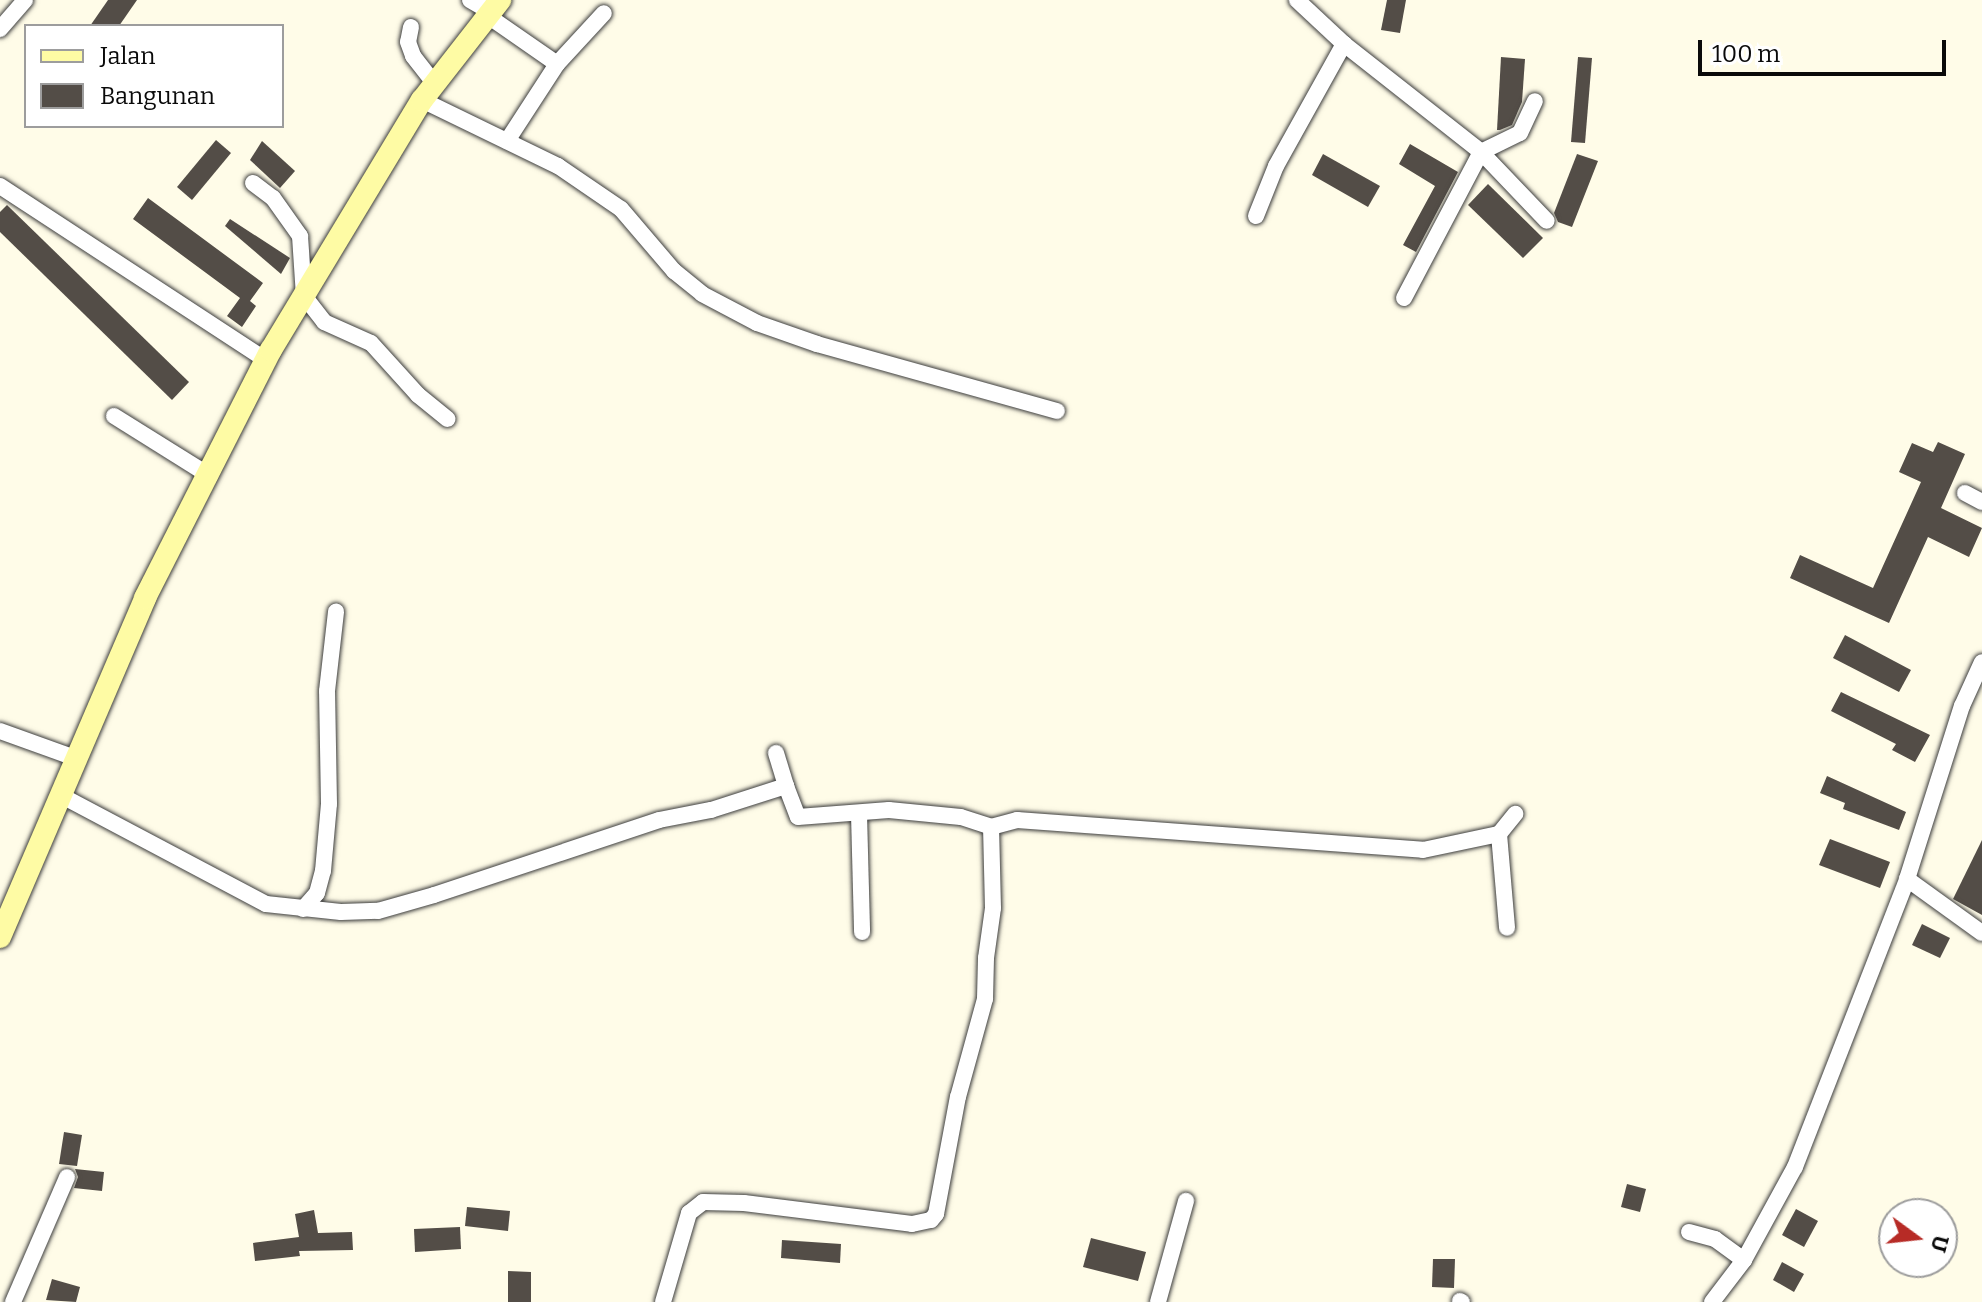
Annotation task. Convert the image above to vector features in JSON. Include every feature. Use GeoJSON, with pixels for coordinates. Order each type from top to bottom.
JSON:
{"type":"FeatureCollection","features":[{"type":"Feature","properties":{"kind":"street"},"geometry":{"type":"LineString","coordinates":[[0,29],[25,0]]}},
{"type":"Feature","properties":{"kind":"street"},"geometry":{"type":"LineString","coordinates":[[470,0],[493,10],[557,64]]}},
{"type":"Feature","properties":{"kind":"street"},"geometry":{"type":"LineString","coordinates":[[1303,2],[1344,44],[1481,152],[1547,221]]}},
{"type":"Feature","properties":{"kind":"street"},"geometry":{"type":"LineString","coordinates":[[0,937],[145,598],[210,476],[266,360],[429,92],[493,10]]}},
{"type":"Feature","properties":{"kind":"street"},"geometry":{"type":"LineString","coordinates":[[507,141],[557,64],[604,13]]}},
{"type":"Feature","properties":{"kind":"street"},"geometry":{"type":"LineString","coordinates":[[411,27],[408,42],[429,92],[507,141],[558,166],[621,209],[674,271],[693,286],[757,323],[817,344],[1057,411]]}},
{"type":"Feature","properties":{"kind":"street"},"geometry":{"type":"LineString","coordinates":[[1256,216],[1276,166],[1344,44]]}},
{"type":"Feature","properties":{"kind":"street"},"geometry":{"type":"LineString","coordinates":[[1404,298],[1481,152],[1520,133],[1535,101]]}},
{"type":"Feature","properties":{"kind":"street"},"geometry":{"type":"LineString","coordinates":[[253,183],[273,198],[300,236],[304,296],[324,322],[355,333],[385,354],[418,395],[448,419]]}},
{"type":"Feature","properties":{"kind":"street"},"geometry":{"type":"LineString","coordinates":[[0,186],[266,360]]}},
{"type":"Feature","properties":{"kind":"street"},"geometry":{"type":"LineString","coordinates":[[114,416],[210,476]]}},
{"type":"Feature","properties":{"kind":"street"},"geometry":{"type":"LineString","coordinates":[[1965,493],[1982,502]]}},
{"type":"Feature","properties":{"kind":"street"},"geometry":{"type":"LineString","coordinates":[[303,909],[317,893],[323,871],[329,804],[327,691],[336,612]]}},
{"type":"Feature","properties":{"kind":"street"},"geometry":{"type":"LineString","coordinates":[[1712,1302],[1744,1260],[1795,1167],[1907,879],[1962,706],[1982,662]]}},
{"type":"Feature","properties":{"kind":"street"},"geometry":{"type":"LineString","coordinates":[[0,731],[75,758]]}},
{"type":"Feature","properties":{"kind":"street"},"geometry":{"type":"LineString","coordinates":[[776,753],[798,817],[889,810],[961,817],[991,827],[1017,820],[1423,850],[1499,834],[1515,814]]}},
{"type":"Feature","properties":{"kind":"street"},"geometry":{"type":"LineString","coordinates":[[62,796],[266,904],[303,909],[378,911],[659,820],[711,810],[786,786]]}},
{"type":"Feature","properties":{"kind":"street"},"geometry":{"type":"LineString","coordinates":[[859,814],[862,932]]}},
{"type":"Feature","properties":{"kind":"street"},"geometry":{"type":"LineString","coordinates":[[663,1302],[689,1213],[703,1202],[744,1203],[912,1224],[931,1220],[936,1214],[958,1097],[985,999],[986,958],[993,908],[991,827]]}},
{"type":"Feature","properties":{"kind":"street"},"geometry":{"type":"LineString","coordinates":[[1499,834],[1507,928]]}},
{"type":"Feature","properties":{"kind":"street"},"geometry":{"type":"LineString","coordinates":[[1907,879],[1982,933]]}},
{"type":"Feature","properties":{"kind":"street"},"geometry":{"type":"LineString","coordinates":[[13,1302],[67,1177]]}},
{"type":"Feature","properties":{"kind":"street"},"geometry":{"type":"LineString","coordinates":[[1158,1302],[1186,1201]]}},
{"type":"Feature","properties":{"kind":"street"},"geometry":{"type":"LineString","coordinates":[[1689,1232],[1715,1239],[1744,1260]]}},
{"type":"Feature","properties":{"kind":"building"},"geometry":{"type":"Polygon","coordinates":[[[108,0],[137,0],[120,24],[91,24],[108,0]]]}},
{"type":"Feature","properties":{"kind":"building"},"geometry":{"type":"Polygon","coordinates":[[[1387,0],[1406,0],[1400,33],[1381,30],[1387,0]]]}},
{"type":"Feature","properties":{"kind":"building"},"geometry":{"type":"Polygon","coordinates":[[[1501,57],[1525,59],[1522,102],[1512,125],[1497,130],[1501,57]]]}},
{"type":"Feature","properties":{"kind":"building"},"geometry":{"type":"Polygon","coordinates":[[[1578,57],[1592,58],[1585,143],[1571,142],[1578,57]]]}},
{"type":"Feature","properties":{"kind":"building"},"geometry":{"type":"Polygon","coordinates":[[[216,140],[231,153],[192,200],[177,187],[216,140]]]}},
{"type":"Feature","properties":{"kind":"building"},"geometry":{"type":"Polygon","coordinates":[[[262,141],[295,171],[280,188],[250,160],[262,141]]]}},
{"type":"Feature","properties":{"kind":"building"},"geometry":{"type":"Polygon","coordinates":[[[1410,144],[1458,172],[1416,252],[1403,245],[1435,186],[1399,164],[1410,144]]]}},
{"type":"Feature","properties":{"kind":"building"},"geometry":{"type":"Polygon","coordinates":[[[1323,154],[1380,186],[1368,207],[1312,175],[1323,154]]]}},
{"type":"Feature","properties":{"kind":"building"},"geometry":{"type":"Polygon","coordinates":[[[1577,154],[1598,161],[1572,227],[1558,222],[1554,213],[1577,154]]]}},
{"type":"Feature","properties":{"kind":"building"},"geometry":{"type":"Polygon","coordinates":[[[1488,184],[1543,238],[1523,258],[1468,205],[1488,184]]]}},
{"type":"Feature","properties":{"kind":"building"},"geometry":{"type":"Polygon","coordinates":[[[148,198],[263,283],[250,301],[256,306],[242,327],[227,316],[240,298],[133,219],[148,198]]]}},
{"type":"Feature","properties":{"kind":"building"},"geometry":{"type":"Polygon","coordinates":[[[7,205],[189,382],[172,400],[0,232],[0,212],[7,205]]]}},
{"type":"Feature","properties":{"kind":"building"},"geometry":{"type":"Polygon","coordinates":[[[230,219],[290,258],[281,274],[225,226],[230,219]]]}},
{"type":"Feature","properties":{"kind":"building"},"geometry":{"type":"Polygon","coordinates":[[[1938,442],[1965,454],[1941,508],[1982,528],[1969,557],[1928,537],[1889,623],[1790,578],[1800,555],[1873,588],[1921,482],[1899,472],[1912,443],[1933,452],[1938,442]]]}},
{"type":"Feature","properties":{"kind":"building"},"geometry":{"type":"Polygon","coordinates":[[[1845,635],[1911,670],[1899,692],[1833,658],[1845,635]]]}},
{"type":"Feature","properties":{"kind":"building"},"geometry":{"type":"Polygon","coordinates":[[[1841,692],[1930,735],[1915,762],[1892,750],[1896,744],[1831,711],[1841,692]]]}},
{"type":"Feature","properties":{"kind":"building"},"geometry":{"type":"Polygon","coordinates":[[[1827,776],[1906,812],[1899,830],[1843,809],[1845,803],[1820,793],[1827,776]]]}},
{"type":"Feature","properties":{"kind":"building"},"geometry":{"type":"Polygon","coordinates":[[[1830,839],[1890,862],[1880,888],[1819,865],[1830,839]]]}},
{"type":"Feature","properties":{"kind":"building"},"geometry":{"type":"Polygon","coordinates":[[[1982,840],[1982,915],[1953,899],[1982,840]]]}},
{"type":"Feature","properties":{"kind":"building"},"geometry":{"type":"Polygon","coordinates":[[[1922,924],[1950,938],[1940,958],[1912,945],[1922,924]]]}},
{"type":"Feature","properties":{"kind":"building"},"geometry":{"type":"Polygon","coordinates":[[[64,1132],[82,1135],[77,1166],[59,1164],[64,1132]]]}},
{"type":"Feature","properties":{"kind":"building"},"geometry":{"type":"Polygon","coordinates":[[[75,1169],[104,1172],[102,1191],[74,1188],[78,1177],[75,1169]]]}},
{"type":"Feature","properties":{"kind":"building"},"geometry":{"type":"Polygon","coordinates":[[[1627,1184],[1646,1189],[1640,1212],[1621,1207],[1627,1184]]]}},
{"type":"Feature","properties":{"kind":"building"},"geometry":{"type":"Polygon","coordinates":[[[467,1207],[510,1211],[508,1231],[465,1226],[467,1207]]]}},
{"type":"Feature","properties":{"kind":"building"},"geometry":{"type":"Polygon","coordinates":[[[1796,1209],[1818,1221],[1804,1247],[1782,1235],[1796,1209]]]}},
{"type":"Feature","properties":{"kind":"building"},"geometry":{"type":"Polygon","coordinates":[[[314,1210],[318,1233],[352,1232],[353,1250],[299,1251],[300,1256],[255,1261],[253,1243],[299,1237],[295,1214],[314,1210]]]}},
{"type":"Feature","properties":{"kind":"building"},"geometry":{"type":"Polygon","coordinates":[[[460,1227],[461,1249],[415,1252],[414,1229],[460,1227]]]}},
{"type":"Feature","properties":{"kind":"building"},"geometry":{"type":"Polygon","coordinates":[[[1091,1238],[1146,1252],[1138,1281],[1083,1267],[1091,1238]]]}},
{"type":"Feature","properties":{"kind":"building"},"geometry":{"type":"Polygon","coordinates":[[[782,1240],[841,1244],[840,1263],[781,1258],[782,1240]]]}},
{"type":"Feature","properties":{"kind":"building"},"geometry":{"type":"Polygon","coordinates":[[[1433,1259],[1455,1259],[1454,1288],[1432,1287],[1433,1259]]]}},
{"type":"Feature","properties":{"kind":"building"},"geometry":{"type":"Polygon","coordinates":[[[1782,1262],[1804,1274],[1794,1292],[1773,1280],[1782,1262]]]}},
{"type":"Feature","properties":{"kind":"building"},"geometry":{"type":"Polygon","coordinates":[[[508,1271],[531,1272],[531,1302],[508,1302],[508,1271]]]}},
{"type":"Feature","properties":{"kind":"building"},"geometry":{"type":"Polygon","coordinates":[[[52,1279],[80,1287],[76,1302],[46,1300],[52,1279]]]}}]}
